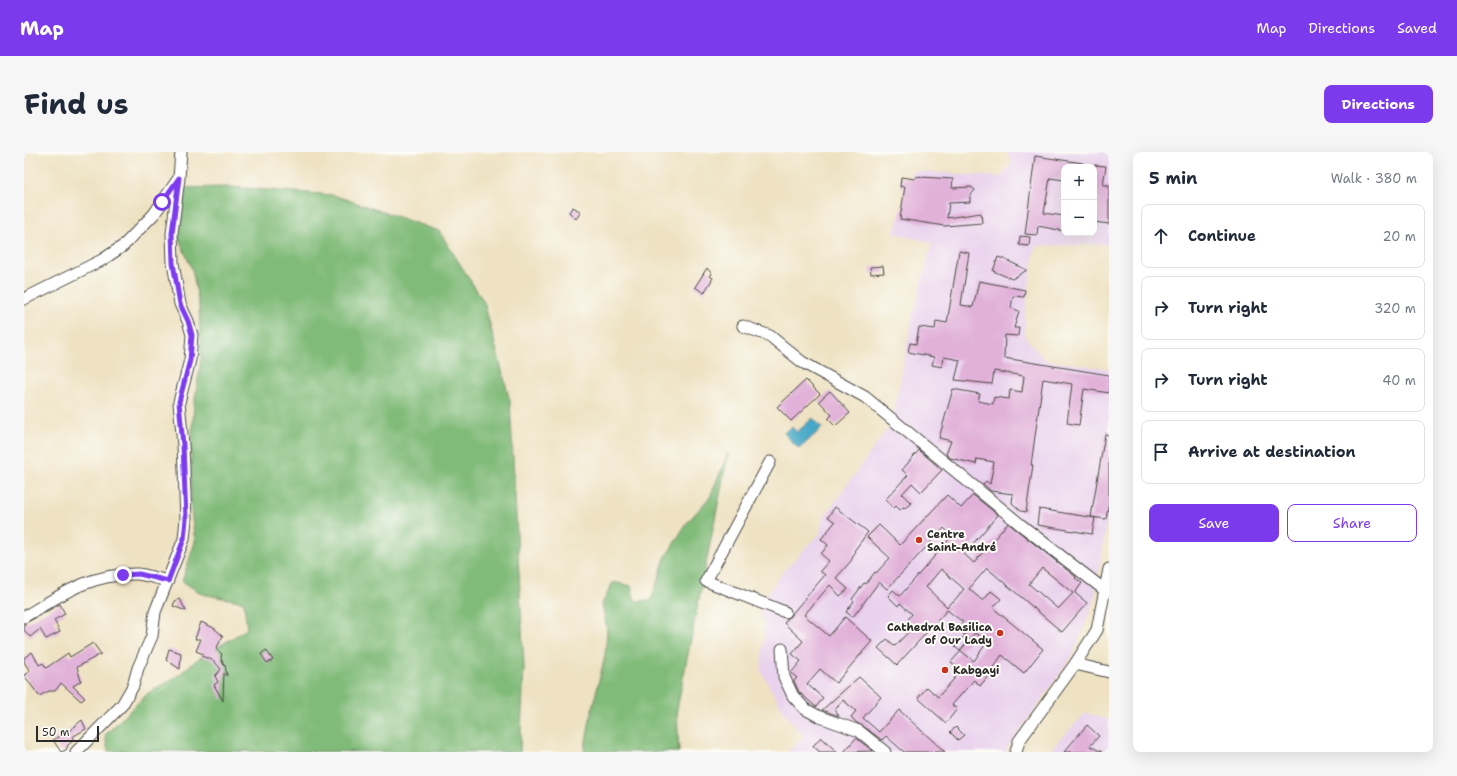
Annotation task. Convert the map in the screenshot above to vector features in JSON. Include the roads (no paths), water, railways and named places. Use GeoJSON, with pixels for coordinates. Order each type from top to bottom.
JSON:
{"type":"FeatureCollection","features":[{"type":"Feature","properties":{"kind":"street"},"geometry":{"type":"LineString","coordinates":[[76,752],[128,696],[152,636],[155,612],[184,539],[186,519],[183,445],[179,402],[190,360],[192,335],[188,321],[180,304],[173,263],[172,233],[181,152]]}},
{"type":"Feature","properties":{"kind":"street"},"geometry":{"type":"LineString","coordinates":[[24,299],[102,260],[123,246],[154,214],[179,178]]}},
{"type":"Feature","properties":{"kind":"street"},"geometry":{"type":"LineString","coordinates":[[743,326],[770,336],[802,362],[865,397],[1021,525],[1106,591]]}},
{"type":"Feature","properties":{"kind":"street"},"geometry":{"type":"LineString","coordinates":[[770,462],[706,581],[785,612]]}},
{"type":"Feature","properties":{"kind":"street"},"geometry":{"type":"LineString","coordinates":[[1016,752],[1019,742],[1075,664],[1097,630],[1106,591],[1109,569]]}},
{"type":"Feature","properties":{"kind":"street"},"geometry":{"type":"LineString","coordinates":[[24,617],[69,589],[89,581],[108,576],[139,574],[168,581]]}},
{"type":"Feature","properties":{"kind":"street"},"geometry":{"type":"LineString","coordinates":[[782,649],[784,677],[794,696],[805,709],[820,717],[859,731],[885,752]]}},
{"type":"Feature","properties":{"kind":"street"},"geometry":{"type":"LineString","coordinates":[[1075,664],[1109,672]]}},
{"type":"Feature","properties":{"kind":"water"},"geometry":{"type":"Polygon","coordinates":[[[813,418],[822,428],[799,449],[784,433],[792,427],[797,432],[813,418]]]}},
{"type":"Feature","properties":{"kind":"place","name":"Centre Saint-André"},"geometry":{"type":"Point","coordinates":[919,540]}},
{"type":"Feature","properties":{"kind":"place","name":"Cathedral Basilica of Our Lady"},"geometry":{"type":"Point","coordinates":[1000,633]}},
{"type":"Feature","properties":{"kind":"place","name":"Kabgayi"},"geometry":{"type":"Point","coordinates":[945,670]}}]}
